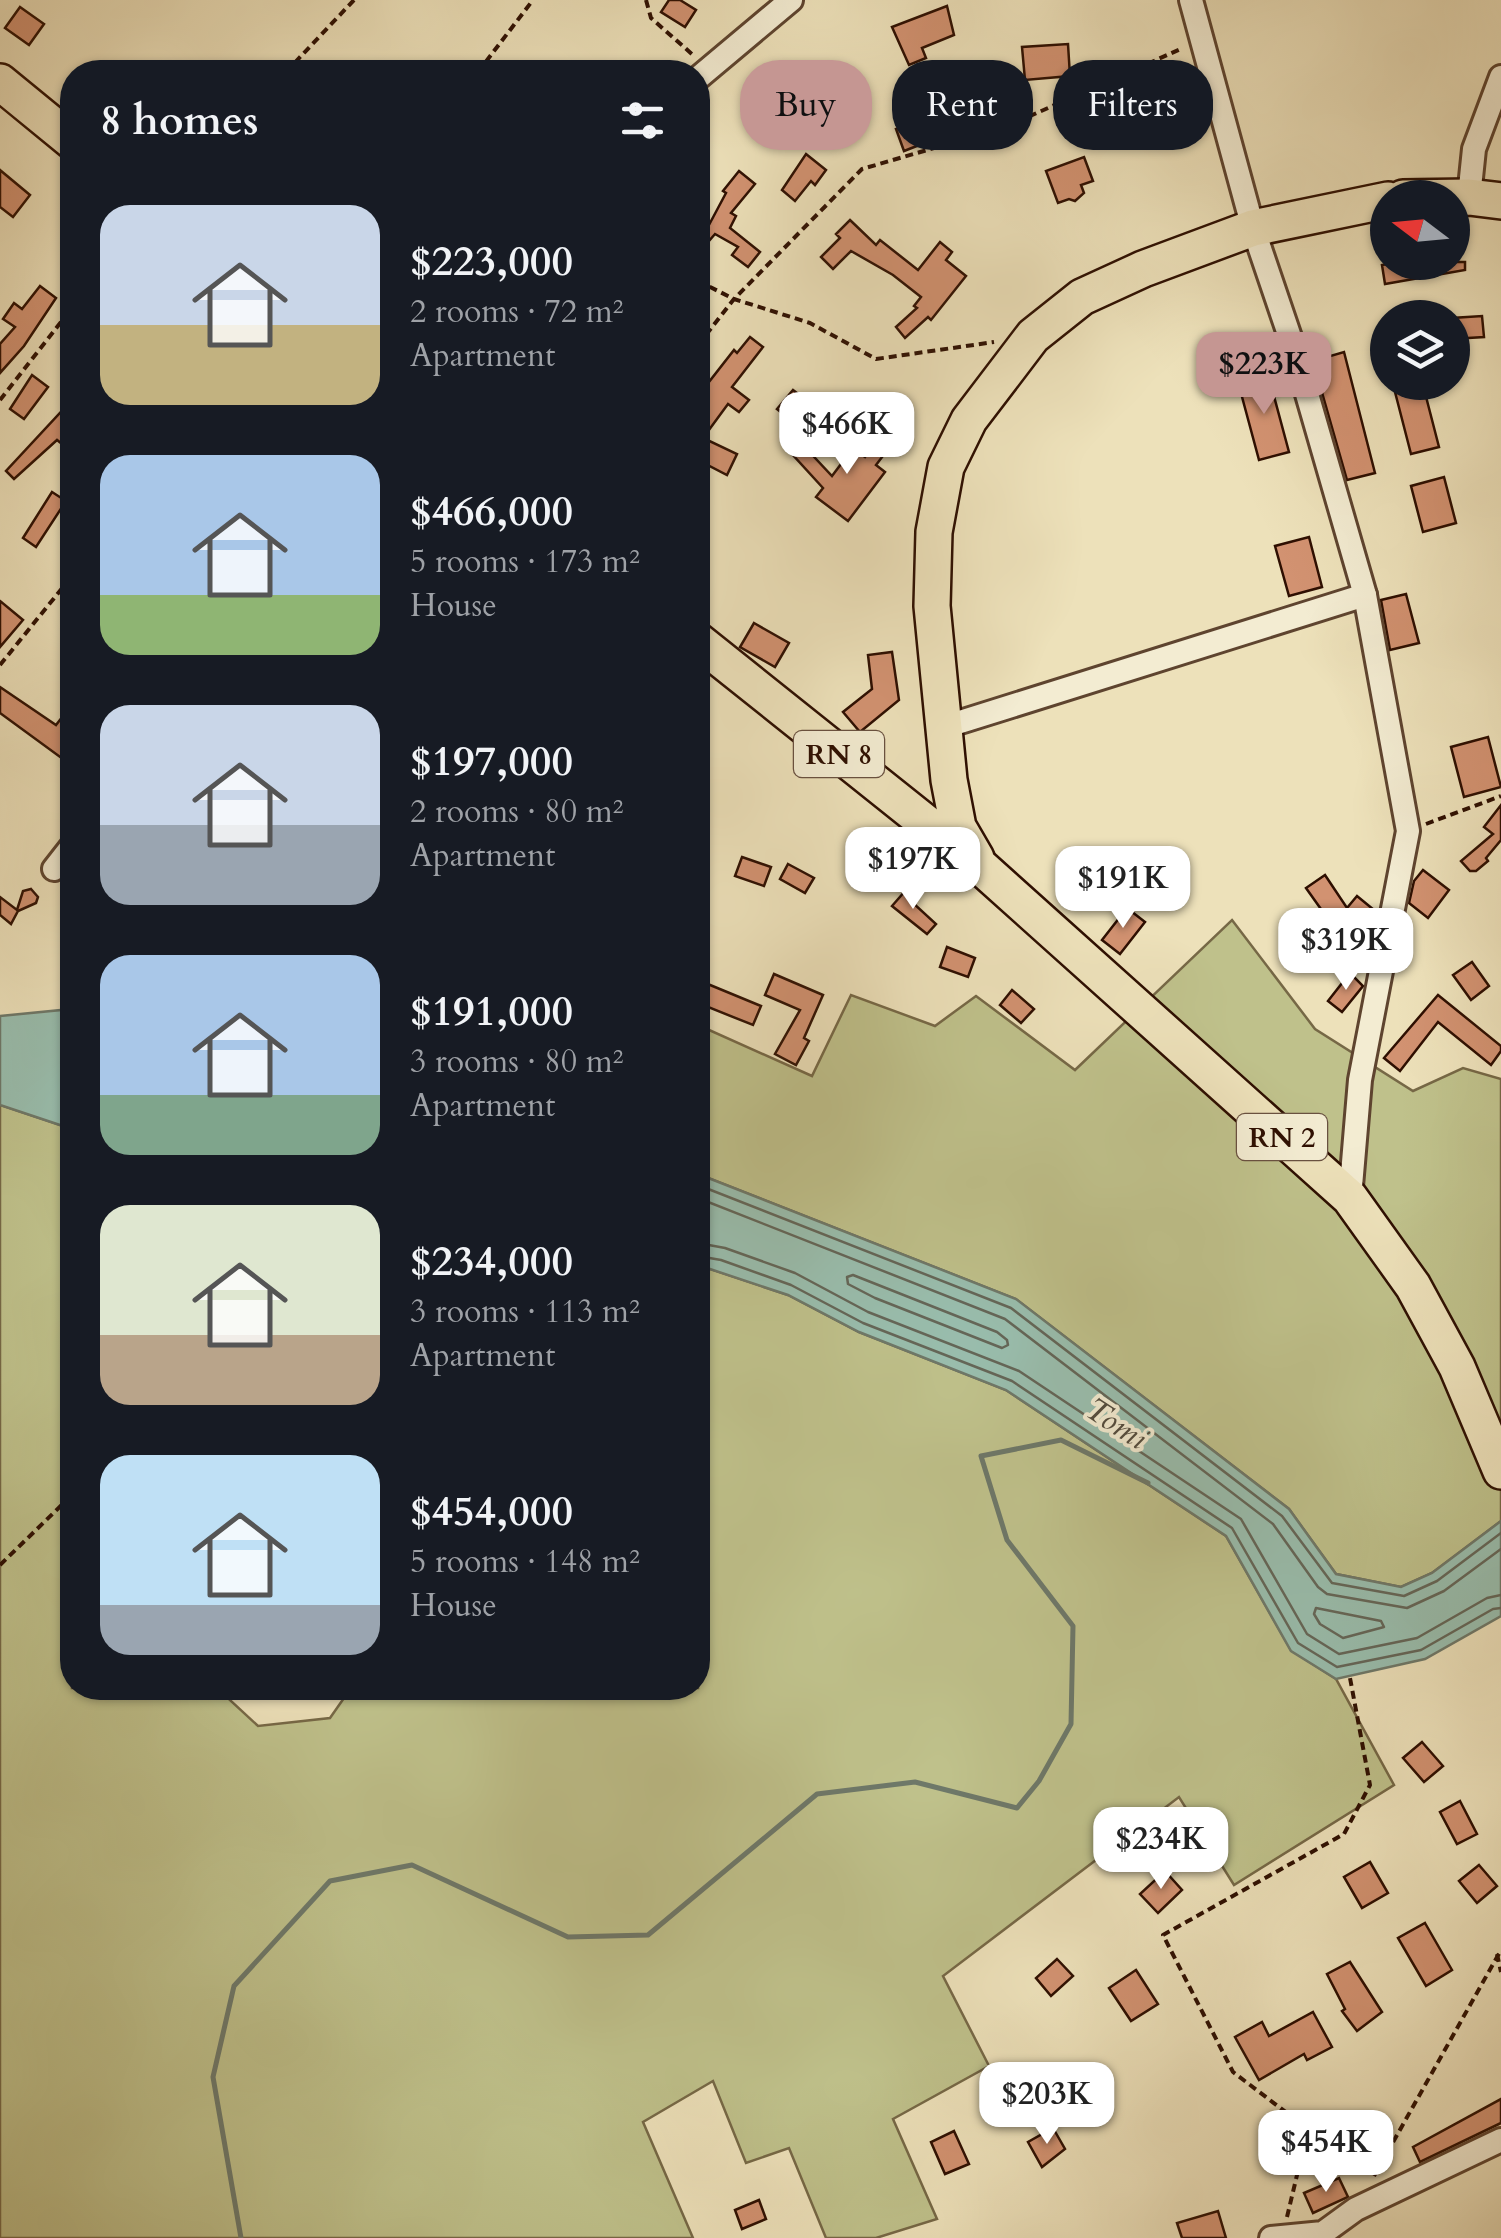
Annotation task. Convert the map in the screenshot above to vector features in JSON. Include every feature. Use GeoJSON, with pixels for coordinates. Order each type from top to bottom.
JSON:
{"type":"FeatureCollection","features":[{"type":"Feature","properties":{"kind":"main road"},"geometry":{"type":"LineString","coordinates":[[0,82],[60,131]]}},
{"type":"Feature","properties":{"kind":"main road","name":"RN 2"},"geometry":{"type":"LineString","coordinates":[[1370,204],[1253,228],[1143,268],[1082,297],[1033,336],[969,420],[946,467],[934,532],[932,606],[941,728],[958,826],[982,867],[1350,1198],[1413,1286],[1458,1368],[1501,1471]]}},
{"type":"Feature","properties":{"kind":"main road","name":"RN 8"},"geometry":{"type":"LineString","coordinates":[[710,651],[982,867]]}},
{"type":"Feature","properties":{"kind":"street"},"geometry":{"type":"LineString","coordinates":[[710,66],[791,0]]}},
{"type":"Feature","properties":{"kind":"street"},"geometry":{"type":"LineString","coordinates":[[1191,0],[1253,228],[1294,349],[1365,595],[1408,831],[1360,1080],[1350,1198]]}},
{"type":"Feature","properties":{"kind":"street"},"geometry":{"type":"LineString","coordinates":[[1485,199],[1474,149],[1501,77]]}},
{"type":"Feature","properties":{"kind":"street"},"geometry":{"type":"LineString","coordinates":[[941,728],[1365,595]]}},
{"type":"Feature","properties":{"kind":"street"},"geometry":{"type":"LineString","coordinates":[[54,869],[60,861]]}},
{"type":"Feature","properties":{"kind":"street"},"geometry":{"type":"LineString","coordinates":[[1278,2237],[1323,2233],[1356,2209],[1501,2140]]}},
{"type":"Feature","properties":{"kind":"path"},"geometry":{"type":"LineString","coordinates":[[297,60],[354,0]]}},
{"type":"Feature","properties":{"kind":"path"},"geometry":{"type":"LineString","coordinates":[[487,60],[533,0]]}},
{"type":"Feature","properties":{"kind":"path"},"geometry":{"type":"LineString","coordinates":[[646,0],[651,18],[690,60]]}},
{"type":"Feature","properties":{"kind":"path"},"geometry":{"type":"LineString","coordinates":[[710,329],[734,298],[862,168],[1003,128],[1201,40]]}},
{"type":"Feature","properties":{"kind":"path"},"geometry":{"type":"LineString","coordinates":[[710,287],[810,323],[876,359],[994,342]]}},
{"type":"Feature","properties":{"kind":"path"},"geometry":{"type":"LineString","coordinates":[[0,400],[60,323]]}},
{"type":"Feature","properties":{"kind":"path"},"geometry":{"type":"LineString","coordinates":[[0,665],[60,591]]}},
{"type":"Feature","properties":{"kind":"path"},"geometry":{"type":"LineString","coordinates":[[1408,831],[1501,796]]}},
{"type":"Feature","properties":{"kind":"path"},"geometry":{"type":"LineString","coordinates":[[0,1566],[60,1507]]}},
{"type":"Feature","properties":{"kind":"path"},"geometry":{"type":"LineString","coordinates":[[1278,2237],[1308,2129],[1232,2072],[1163,1935],[1344,1834],[1370,1786],[1350,1678]]}},
{"type":"Feature","properties":{"kind":"path"},"geometry":{"type":"LineString","coordinates":[[1499,1952],[1501,1972]]}},
{"type":"Feature","properties":{"kind":"path"},"geometry":{"type":"LineString","coordinates":[[1356,2209],[1499,1952]]}},
{"type":"Feature","properties":{"kind":"green space"},"geometry":{"type":"Polygon","coordinates":[[[1232,920],[1315,1029],[1413,1091],[1463,1068],[1501,1079],[1501,1521],[1432,1573],[1401,1587],[1336,1574],[1289,1509],[1016,1299],[710,1179],[710,1030],[812,1076],[851,995],[935,1026],[976,996],[1075,1070],[1232,920]]]}},
{"type":"Feature","properties":{"kind":"green space"},"geometry":{"type":"Polygon","coordinates":[[[0,1105],[60,1125],[60,1700],[230,1700],[258,1726],[330,1718],[343,1700],[710,1700],[710,1269],[788,1295],[859,1332],[1006,1390],[1226,1536],[1291,1650],[1336,1679],[1394,1785],[1234,1885],[1179,1797],[943,1976],[989,2066],[893,2119],[937,2219],[876,2238],[826,2238],[789,2148],[746,2163],[713,2081],[643,2122],[693,2238],[0,2238],[0,1105]]]}},
{"type":"Feature","properties":{"kind":"water"},"geometry":{"type":"Polygon","coordinates":[[[60,1010],[60,1125],[0,1105],[0,1016],[60,1010]]]}},
{"type":"Feature","properties":{"kind":"water","name":"Tomi"},"geometry":{"type":"Polygon","coordinates":[[[710,1179],[1016,1299],[1289,1509],[1336,1574],[1401,1587],[1432,1573],[1501,1521],[1501,1616],[1425,1659],[1336,1679],[1291,1651],[1226,1536],[1006,1390],[859,1332],[788,1295],[710,1269],[710,1179]]]}},
{"type":"Feature","properties":{"kind":"building"},"geometry":{"type":"Polygon","coordinates":[[[669,0],[680,0],[696,10],[685,27],[661,12],[669,0]]]}},
{"type":"Feature","properties":{"kind":"building"},"geometry":{"type":"Polygon","coordinates":[[[947,6],[954,35],[922,48],[926,58],[907,60],[892,27],[947,6]]]}},
{"type":"Feature","properties":{"kind":"building"},"geometry":{"type":"Polygon","coordinates":[[[20,7],[44,24],[29,45],[5,28],[20,7]]]}},
{"type":"Feature","properties":{"kind":"building"},"geometry":{"type":"Polygon","coordinates":[[[1068,44],[1069,60],[1053,60],[1053,78],[1033,79],[1033,60],[1023,60],[1022,47],[1068,44]]]}},
{"type":"Feature","properties":{"kind":"building"},"geometry":{"type":"Polygon","coordinates":[[[806,154],[826,170],[795,201],[782,190],[806,154]]]}},
{"type":"Feature","properties":{"kind":"building"},"geometry":{"type":"Polygon","coordinates":[[[1084,157],[1093,181],[1081,185],[1084,193],[1075,201],[1058,203],[1046,171],[1084,157]]]}},
{"type":"Feature","properties":{"kind":"building"},"geometry":{"type":"Polygon","coordinates":[[[0,170],[30,195],[13,217],[0,207],[0,170]]]}},
{"type":"Feature","properties":{"kind":"building"},"geometry":{"type":"Polygon","coordinates":[[[739,171],[755,184],[731,213],[736,216],[730,228],[760,252],[748,267],[732,255],[738,247],[715,234],[710,240],[710,223],[726,193],[723,191],[739,171]]]}},
{"type":"Feature","properties":{"kind":"building"},"geometry":{"type":"Polygon","coordinates":[[[850,220],[876,245],[880,240],[918,270],[940,242],[952,252],[946,260],[966,276],[931,320],[928,317],[905,338],[896,327],[917,308],[914,306],[921,297],[893,275],[851,251],[833,269],[821,257],[840,238],[836,234],[850,220]]]}},
{"type":"Feature","properties":{"kind":"building"},"geometry":{"type":"Polygon","coordinates":[[[40,286],[56,298],[24,346],[0,373],[0,344],[15,327],[3,319],[14,303],[22,309],[40,286]]]}},
{"type":"Feature","properties":{"kind":"building"},"geometry":{"type":"Polygon","coordinates":[[[1482,316],[1484,337],[1470,338],[1470,317],[1482,316]]]}},
{"type":"Feature","properties":{"kind":"building"},"geometry":{"type":"Polygon","coordinates":[[[750,337],[763,347],[732,387],[749,400],[739,412],[728,404],[710,428],[710,381],[734,350],[737,353],[750,337]]]}},
{"type":"Feature","properties":{"kind":"building"},"geometry":{"type":"Polygon","coordinates":[[[1344,352],[1375,473],[1347,480],[1313,361],[1344,352]]]}},
{"type":"Feature","properties":{"kind":"building"},"geometry":{"type":"Polygon","coordinates":[[[1268,374],[1289,452],[1259,460],[1238,382],[1268,374]]]}},
{"type":"Feature","properties":{"kind":"building"},"geometry":{"type":"Polygon","coordinates":[[[32,375],[48,387],[24,419],[10,409],[32,375]]]}},
{"type":"Feature","properties":{"kind":"building"},"geometry":{"type":"Polygon","coordinates":[[[793,390],[815,407],[819,402],[832,411],[812,437],[777,409],[793,390]]]}},
{"type":"Feature","properties":{"kind":"building"},"geometry":{"type":"Polygon","coordinates":[[[1397,400],[1427,400],[1439,447],[1411,454],[1397,400]]]}},
{"type":"Feature","properties":{"kind":"building"},"geometry":{"type":"Polygon","coordinates":[[[60,413],[60,442],[57,440],[14,479],[6,471],[60,413]]]}},
{"type":"Feature","properties":{"kind":"building"},"geometry":{"type":"Polygon","coordinates":[[[884,432],[895,440],[876,465],[885,472],[848,521],[816,497],[823,488],[792,454],[802,444],[832,476],[853,448],[865,457],[884,432]]]}},
{"type":"Feature","properties":{"kind":"building"},"geometry":{"type":"Polygon","coordinates":[[[710,441],[737,454],[727,475],[710,466],[710,441]]]}},
{"type":"Feature","properties":{"kind":"building"},"geometry":{"type":"Polygon","coordinates":[[[1444,477],[1456,523],[1423,532],[1411,486],[1444,477]]]}},
{"type":"Feature","properties":{"kind":"building"},"geometry":{"type":"Polygon","coordinates":[[[52,492],[60,497],[60,510],[36,547],[23,538],[52,492]]]}},
{"type":"Feature","properties":{"kind":"building"},"geometry":{"type":"Polygon","coordinates":[[[1309,537],[1322,587],[1289,596],[1275,546],[1309,537]]]}},
{"type":"Feature","properties":{"kind":"building"},"geometry":{"type":"Polygon","coordinates":[[[1406,594],[1419,643],[1390,650],[1381,600],[1406,594]]]}},
{"type":"Feature","properties":{"kind":"building"},"geometry":{"type":"Polygon","coordinates":[[[0,601],[23,620],[0,647],[0,601]]]}},
{"type":"Feature","properties":{"kind":"building"},"geometry":{"type":"Polygon","coordinates":[[[754,623],[789,643],[775,667],[740,647],[754,623]]]}},
{"type":"Feature","properties":{"kind":"building"},"geometry":{"type":"Polygon","coordinates":[[[892,652],[899,700],[860,732],[843,712],[872,689],[868,655],[892,652]]]}},
{"type":"Feature","properties":{"kind":"building"},"geometry":{"type":"Polygon","coordinates":[[[0,687],[56,725],[60,720],[60,757],[0,713],[0,687]]]}},
{"type":"Feature","properties":{"kind":"building"},"geometry":{"type":"Polygon","coordinates":[[[1488,737],[1501,787],[1464,797],[1451,747],[1488,737]]]}},
{"type":"Feature","properties":{"kind":"building"},"geometry":{"type":"Polygon","coordinates":[[[1501,805],[1501,840],[1486,858],[1488,861],[1470,871],[1461,861],[1493,834],[1484,827],[1501,805]]]}},
{"type":"Feature","properties":{"kind":"building"},"geometry":{"type":"Polygon","coordinates":[[[742,857],[771,867],[764,886],[735,876],[742,857]]]}},
{"type":"Feature","properties":{"kind":"building"},"geometry":{"type":"Polygon","coordinates":[[[788,864],[814,878],[805,893],[780,879],[788,864]]]}},
{"type":"Feature","properties":{"kind":"building"},"geometry":{"type":"Polygon","coordinates":[[[1423,870],[1449,890],[1428,918],[1409,903],[1414,881],[1423,870]]]}},
{"type":"Feature","properties":{"kind":"building"},"geometry":{"type":"Polygon","coordinates":[[[1325,875],[1347,908],[1357,896],[1374,910],[1362,926],[1349,915],[1324,948],[1328,951],[1318,963],[1301,950],[1328,919],[1306,888],[1325,875]]]}},
{"type":"Feature","properties":{"kind":"building"},"geometry":{"type":"Polygon","coordinates":[[[31,889],[38,897],[36,903],[18,911],[11,924],[0,915],[0,897],[17,910],[23,891],[31,889]]]}},
{"type":"Feature","properties":{"kind":"building"},"geometry":{"type":"Polygon","coordinates":[[[906,890],[917,899],[913,903],[936,924],[927,934],[892,906],[906,890]]]}},
{"type":"Feature","properties":{"kind":"building"},"geometry":{"type":"Polygon","coordinates":[[[1127,908],[1145,922],[1120,954],[1102,940],[1127,908]]]}},
{"type":"Feature","properties":{"kind":"building"},"geometry":{"type":"Polygon","coordinates":[[[947,947],[975,958],[968,977],[940,967],[947,947]]]}},
{"type":"Feature","properties":{"kind":"building"},"geometry":{"type":"Polygon","coordinates":[[[1472,962],[1489,986],[1471,1000],[1453,975],[1472,962]]]}},
{"type":"Feature","properties":{"kind":"building"},"geometry":{"type":"Polygon","coordinates":[[[1350,973],[1363,986],[1342,1012],[1328,1001],[1350,973]]]}},
{"type":"Feature","properties":{"kind":"building"},"geometry":{"type":"Polygon","coordinates":[[[774,974],[823,995],[804,1038],[809,1041],[796,1065],[775,1054],[800,1010],[765,995],[774,974]]]}},
{"type":"Feature","properties":{"kind":"building"},"geometry":{"type":"Polygon","coordinates":[[[710,985],[761,1006],[753,1025],[710,1008],[710,985]]]}},
{"type":"Feature","properties":{"kind":"building"},"geometry":{"type":"Polygon","coordinates":[[[1012,990],[1034,1009],[1021,1023],[1000,1005],[1012,990]]]}},
{"type":"Feature","properties":{"kind":"building"},"geometry":{"type":"Polygon","coordinates":[[[1438,995],[1501,1046],[1491,1065],[1438,1022],[1400,1071],[1384,1058],[1438,995]]]}},
{"type":"Feature","properties":{"kind":"building"},"geometry":{"type":"Polygon","coordinates":[[[1422,1742],[1443,1766],[1424,1782],[1403,1758],[1422,1742]]]}},
{"type":"Feature","properties":{"kind":"building"},"geometry":{"type":"Polygon","coordinates":[[[1460,1801],[1477,1834],[1457,1844],[1440,1812],[1460,1801]]]}},
{"type":"Feature","properties":{"kind":"building"},"geometry":{"type":"Polygon","coordinates":[[[1370,1862],[1388,1893],[1362,1908],[1344,1877],[1370,1862]]]}},
{"type":"Feature","properties":{"kind":"building"},"geometry":{"type":"Polygon","coordinates":[[[1479,1865],[1497,1886],[1477,1903],[1459,1881],[1479,1865]]]}},
{"type":"Feature","properties":{"kind":"building"},"geometry":{"type":"Polygon","coordinates":[[[1165,1871],[1182,1890],[1158,1913],[1140,1894],[1165,1871]]]}},
{"type":"Feature","properties":{"kind":"building"},"geometry":{"type":"Polygon","coordinates":[[[1425,1923],[1452,1970],[1426,1986],[1398,1938],[1425,1923]]]}},
{"type":"Feature","properties":{"kind":"building"},"geometry":{"type":"Polygon","coordinates":[[[1057,1959],[1073,1976],[1051,1996],[1036,1978],[1057,1959]]]}},
{"type":"Feature","properties":{"kind":"building"},"geometry":{"type":"Polygon","coordinates":[[[1350,1962],[1382,2012],[1357,2031],[1342,2011],[1345,2009],[1327,1974],[1350,1962]]]}},
{"type":"Feature","properties":{"kind":"building"},"geometry":{"type":"Polygon","coordinates":[[[1136,1970],[1158,2004],[1131,2021],[1109,1988],[1136,1970]]]}},
{"type":"Feature","properties":{"kind":"building"},"geometry":{"type":"Polygon","coordinates":[[[1313,2012],[1332,2047],[1307,2060],[1304,2054],[1259,2080],[1235,2037],[1262,2022],[1269,2036],[1313,2012]]]}},
{"type":"Feature","properties":{"kind":"building"},"geometry":{"type":"Polygon","coordinates":[[[1501,2099],[1501,2123],[1420,2162],[1413,2147],[1501,2099]]]}},
{"type":"Feature","properties":{"kind":"building"},"geometry":{"type":"Polygon","coordinates":[[[1053,2128],[1065,2149],[1042,2167],[1028,2142],[1053,2128]]]}},
{"type":"Feature","properties":{"kind":"building"},"geometry":{"type":"Polygon","coordinates":[[[954,2131],[969,2164],[945,2174],[931,2142],[954,2131]]]}},
{"type":"Feature","properties":{"kind":"building"},"geometry":{"type":"Polygon","coordinates":[[[1339,2178],[1348,2197],[1313,2213],[1304,2193],[1339,2178]]]}},
{"type":"Feature","properties":{"kind":"building"},"geometry":{"type":"Polygon","coordinates":[[[759,2200],[766,2219],[742,2229],[735,2210],[759,2200]]]}},
{"type":"Feature","properties":{"kind":"building"},"geometry":{"type":"Polygon","coordinates":[[[1218,2211],[1226,2238],[1182,2238],[1177,2223],[1218,2211]]]}},
{"type":"Feature","properties":{"kind":"waterway"},"geometry":{"type":"LineString","coordinates":[[241,2238],[213,2077],[234,1986],[330,1881],[412,1865],[568,1937],[648,1935],[817,1794],[915,1782],[1017,1808],[1039,1781],[1071,1724],[1073,1626],[1007,1540],[981,1456],[1061,1440],[1148,1483]]}}]}
